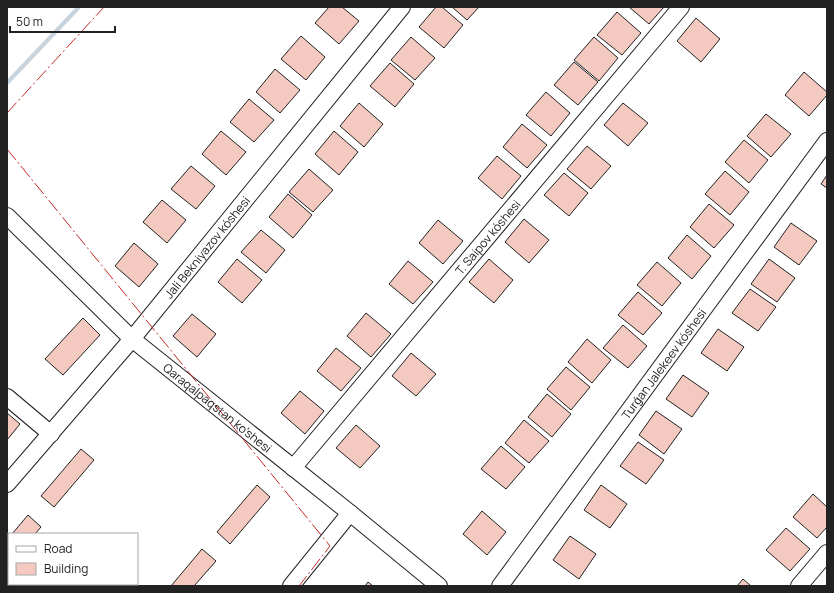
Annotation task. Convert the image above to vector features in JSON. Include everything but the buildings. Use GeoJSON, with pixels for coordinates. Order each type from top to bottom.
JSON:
{"type":"FeatureCollection","features":[{"type":"Feature","properties":{"kind":"street","name":"Jali Bekniyazov kóshesi"},"geometry":{"type":"LineString","coordinates":[[7,484],[132,339],[402,7]]}},
{"type":"Feature","properties":{"kind":"street","name":"T. Saipov kóshesi"},"geometry":{"type":"LineString","coordinates":[[294,468],[681,7]]}},
{"type":"Feature","properties":{"kind":"street","name":"Turǵan Jalekeev kóshesi"},"geometry":{"type":"LineString","coordinates":[[500,586],[827,141]]}},
{"type":"Feature","properties":{"kind":"street","name":"Qaraqalpaqstan ko'shesi"},"geometry":{"type":"LineString","coordinates":[[7,216],[132,339],[439,586]]}},
{"type":"Feature","properties":{"kind":"street"},"geometry":{"type":"LineString","coordinates":[[7,397],[51,434]]}},
{"type":"Feature","properties":{"kind":"street"},"geometry":{"type":"LineString","coordinates":[[291,586],[350,513]]}},
{"type":"Feature","properties":{"kind":"street"},"geometry":{"type":"LineString","coordinates":[[799,586],[827,553]]}},
{"type":"Feature","properties":{"kind":"waterway"},"geometry":{"type":"LineString","coordinates":[[7,83],[79,7]]}},
{"type":"Feature","properties":{"kind":"power"},"geometry":{"type":"LineString","coordinates":[[7,113],[104,7]]}},
{"type":"Feature","properties":{"kind":"power"},"geometry":{"type":"LineString","coordinates":[[7,149],[330,546],[299,586]]}}]}
